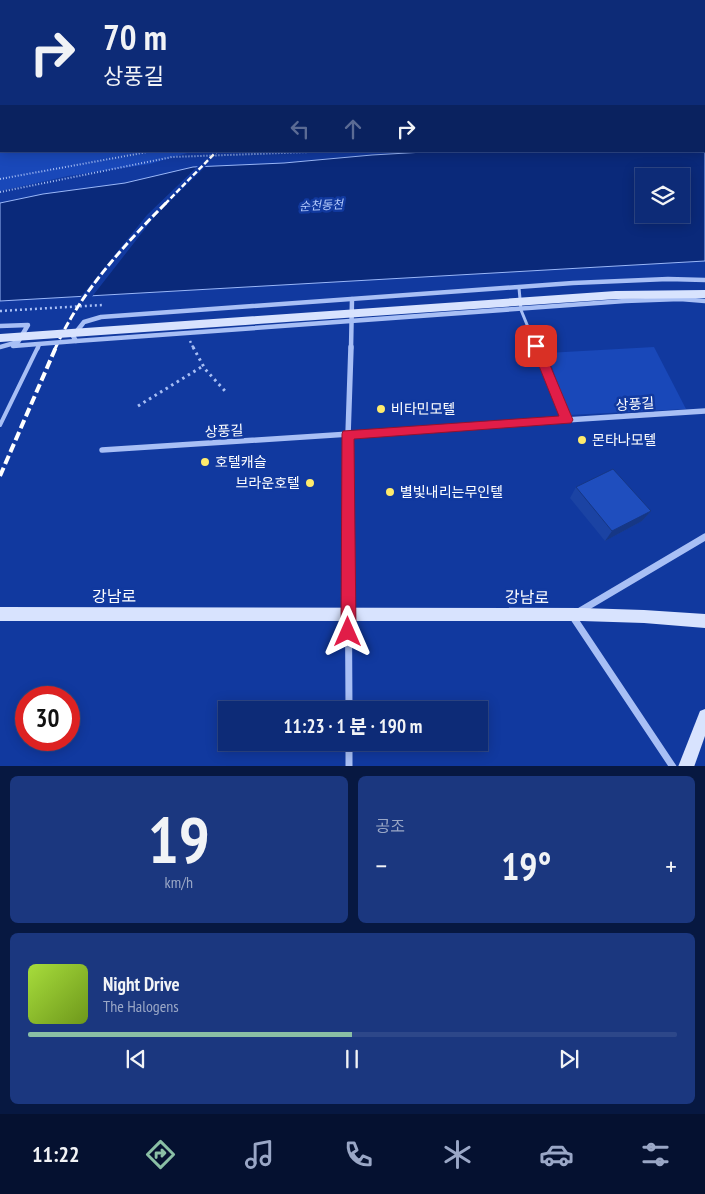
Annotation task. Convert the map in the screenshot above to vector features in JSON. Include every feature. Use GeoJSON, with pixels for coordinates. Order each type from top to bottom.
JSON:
{"type":"FeatureCollection","features":[{"type":"Feature","properties":{"kind":"main road"},"geometry":{"type":"LineString","coordinates":[[0,333],[614,291],[705,290]]}},
{"type":"Feature","properties":{"kind":"main road"},"geometry":{"type":"LineString","coordinates":[[0,338],[616,295],[705,294]]}},
{"type":"Feature","properties":{"kind":"main road","name":"강남로"},"geometry":{"type":"LineString","coordinates":[[0,614],[348,613],[572,615],[705,621]]}},
{"type":"Feature","properties":{"kind":"main road"},"geometry":{"type":"LineString","coordinates":[[686,766],[705,716]]}},
{"type":"Feature","properties":{"kind":"street"},"geometry":{"type":"LineString","coordinates":[[76,342],[73,336],[82,323],[89,318],[519,288],[668,279],[705,280]]}},
{"type":"Feature","properties":{"kind":"street"},"geometry":{"type":"LineString","coordinates":[[348,701],[348,434],[352,299]]}},
{"type":"Feature","properties":{"kind":"street"},"geometry":{"type":"LineString","coordinates":[[0,347],[625,301],[680,299],[705,301]]}},
{"type":"Feature","properties":{"kind":"street"},"geometry":{"type":"LineString","coordinates":[[0,326],[28,325],[20,341],[13,346]]}},
{"type":"Feature","properties":{"kind":"street","name":"상풍길"},"geometry":{"type":"LineString","coordinates":[[102,450],[705,410]]}},
{"type":"Feature","properties":{"kind":"street"},"geometry":{"type":"LineString","coordinates":[[673,766],[572,615],[705,538]]}},
{"type":"Feature","properties":{"kind":"street"},"geometry":{"type":"LineString","coordinates":[[349,751],[349,766]]}},
{"type":"Feature","properties":{"kind":"lane"},"geometry":{"type":"LineString","coordinates":[[519,288],[521,310],[567,420]]}},
{"type":"Feature","properties":{"kind":"lane"},"geometry":{"type":"LineString","coordinates":[[0,425],[40,344]]}},
{"type":"Feature","properties":{"kind":"path"},"geometry":{"type":"LineString","coordinates":[[0,179],[148,152]]}},
{"type":"Feature","properties":{"kind":"path"},"geometry":{"type":"LineString","coordinates":[[0,192],[172,157],[310,152]]}},
{"type":"Feature","properties":{"kind":"path"},"geometry":{"type":"LineString","coordinates":[[188,333],[190,342],[203,366],[225,392]]}},
{"type":"Feature","properties":{"kind":"path"},"geometry":{"type":"LineString","coordinates":[[138,406],[203,366]]}},
{"type":"Feature","properties":{"kind":"shaded area"},"geometry":{"type":"Polygon","coordinates":[[[0,152],[191,152],[150,164],[68,176],[0,191],[0,152]]]}},
{"type":"Feature","properties":{"kind":"shaded area"},"geometry":{"type":"Polygon","coordinates":[[[654,347],[686,409],[569,415],[547,353],[654,347]]]}},
{"type":"Feature","properties":{"kind":"water","name":"순천동천"},"geometry":{"type":"Polygon","coordinates":[[[424,152],[705,152],[705,261],[0,301],[0,203],[43,194],[125,183],[193,167],[284,163],[424,152]]]}},
{"type":"Feature","properties":{"kind":"pier"},"geometry":{"type":"Polygon","coordinates":[[[200,164],[208,164],[155,216],[91,298],[79,299],[147,215],[200,164]]]}},
{"type":"Feature","properties":{"kind":"building"},"geometry":{"type":"Polygon","coordinates":[[[613,469],[651,511],[612,531],[576,487],[613,469]]]}},
{"type":"Feature","properties":{"kind":"railway"},"geometry":{"type":"LineString","coordinates":[[165,204],[216,152]]}},
{"type":"Feature","properties":{"kind":"railway"},"geometry":{"type":"LineString","coordinates":[[56,347],[77,309],[104,271],[166,203]]}},
{"type":"Feature","properties":{"kind":"railway"},"geometry":{"type":"LineString","coordinates":[[0,476],[56,347]]}},
{"type":"Feature","properties":{"kind":"place","name":"비타민모텔"},"geometry":{"type":"Point","coordinates":[381,409]}},
{"type":"Feature","properties":{"kind":"place","name":"몬타나모텔"},"geometry":{"type":"Point","coordinates":[582,440]}},
{"type":"Feature","properties":{"kind":"place","name":"호텔캐슬"},"geometry":{"type":"Point","coordinates":[205,462]}},
{"type":"Feature","properties":{"kind":"place","name":"브라운호텔"},"geometry":{"type":"Point","coordinates":[310,483]}},
{"type":"Feature","properties":{"kind":"place","name":"별빛내리는무인텔"},"geometry":{"type":"Point","coordinates":[390,492]}},
{"type":"Feature","properties":{"kind":"route"},"geometry":{"type":"LineString","coordinates":[[348,632],[348,434],[567,420],[536,346]]}}]}
